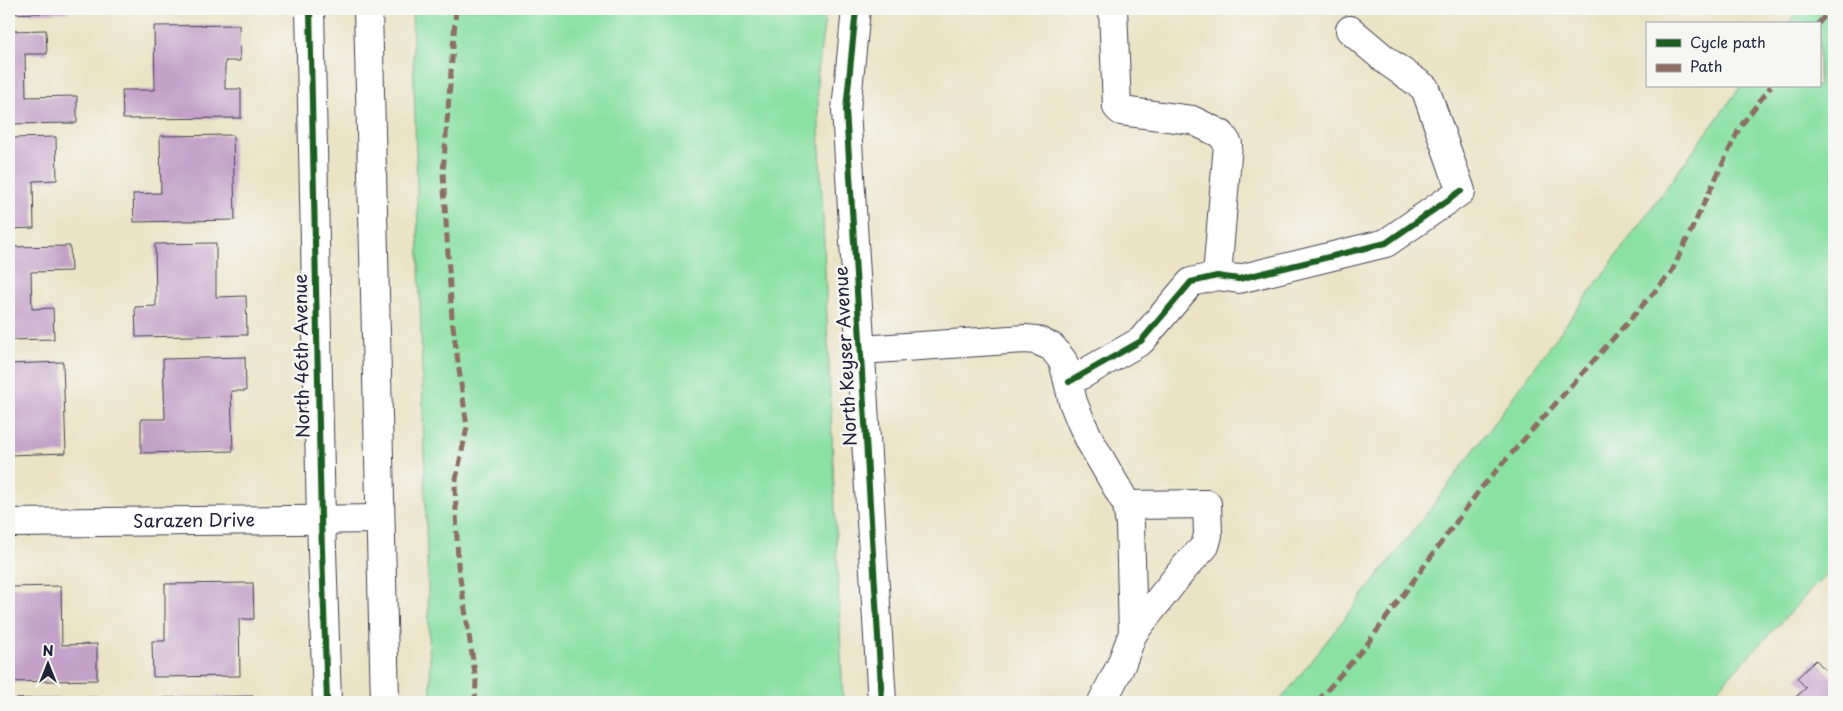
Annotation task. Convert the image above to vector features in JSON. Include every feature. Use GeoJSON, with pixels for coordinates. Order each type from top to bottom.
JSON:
{"type":"FeatureCollection","features":[{"type":"Feature","properties":{"kind":"street","name":"North 46th Avenue"},"geometry":{"type":"LineString","coordinates":[[310,9],[321,520],[327,702]]}},
{"type":"Feature","properties":{"kind":"street"},"geometry":{"type":"LineString","coordinates":[[368,9],[385,702]]}},
{"type":"Feature","properties":{"kind":"street","name":"North Keyser Avenue"},"geometry":{"type":"LineString","coordinates":[[856,9],[846,110],[882,702]]}},
{"type":"Feature","properties":{"kind":"street"},"geometry":{"type":"LineString","coordinates":[[1113,9],[1117,108],[1120,111],[1192,120],[1221,134],[1228,144],[1217,276]]}},
{"type":"Feature","properties":{"kind":"street"},"geometry":{"type":"LineString","coordinates":[[1069,382],[1141,341],[1192,282],[1217,276],[1239,279],[1386,243],[1461,191],[1425,88],[1388,62],[1350,30]]}},
{"type":"Feature","properties":{"kind":"street"},"geometry":{"type":"LineString","coordinates":[[861,350],[1025,339],[1036,340],[1052,347],[1063,361],[1073,402],[1090,441],[1127,505],[1130,526],[1133,633]]}},
{"type":"Feature","properties":{"kind":"street"},"geometry":{"type":"LineString","coordinates":[[1102,702],[1122,666],[1133,633],[1204,546],[1208,535],[1207,504],[1127,505]]}},
{"type":"Feature","properties":{"kind":"street","name":"Sarazen Drive"},"geometry":{"type":"LineString","coordinates":[[9,523],[380,519]]}},
{"type":"Feature","properties":{"kind":"green space"},"geometry":{"type":"Polygon","coordinates":[[[412,9],[826,9],[817,78],[843,702],[431,702],[412,9]]]}},
{"type":"Feature","properties":{"kind":"green space"},"geometry":{"type":"Polygon","coordinates":[[[1799,9],[1834,9],[1834,566],[1705,702],[1279,702],[1435,503],[1740,88],[1820,88],[1820,22],[1789,22],[1799,9]]]}},
{"type":"Feature","properties":{"kind":"building"},"geometry":{"type":"Polygon","coordinates":[[[9,9],[68,9],[69,12],[9,14],[9,9]]]}},
{"type":"Feature","properties":{"kind":"building"},"geometry":{"type":"Polygon","coordinates":[[[239,25],[240,61],[225,61],[225,89],[241,89],[241,118],[123,119],[122,90],[155,90],[154,26],[239,25]]]}},
{"type":"Feature","properties":{"kind":"building"},"geometry":{"type":"Polygon","coordinates":[[[46,30],[47,54],[25,54],[26,97],[77,96],[77,123],[9,124],[9,31],[46,30]]]}},
{"type":"Feature","properties":{"kind":"building"},"geometry":{"type":"Polygon","coordinates":[[[233,135],[235,220],[134,222],[133,194],[161,193],[160,136],[233,135]]]}},
{"type":"Feature","properties":{"kind":"building"},"geometry":{"type":"Polygon","coordinates":[[[56,137],[57,180],[33,181],[34,228],[9,229],[9,138],[56,137]]]}},
{"type":"Feature","properties":{"kind":"building"},"geometry":{"type":"Polygon","coordinates":[[[216,243],[216,297],[246,296],[247,335],[136,337],[135,307],[156,306],[155,244],[216,243]]]}},
{"type":"Feature","properties":{"kind":"building"},"geometry":{"type":"Polygon","coordinates":[[[70,246],[71,271],[31,272],[32,309],[53,308],[54,339],[9,340],[9,247],[70,246]]]}},
{"type":"Feature","properties":{"kind":"building"},"geometry":{"type":"Polygon","coordinates":[[[245,357],[246,391],[231,391],[233,451],[141,453],[141,419],[165,419],[163,359],[245,357]]]}},
{"type":"Feature","properties":{"kind":"building"},"geometry":{"type":"Polygon","coordinates":[[[63,362],[66,453],[9,455],[9,364],[63,362]]]}},
{"type":"Feature","properties":{"kind":"building"},"geometry":{"type":"Polygon","coordinates":[[[253,583],[254,619],[239,619],[240,676],[153,677],[152,641],[165,641],[165,584],[253,583]]]}},
{"type":"Feature","properties":{"kind":"building"},"geometry":{"type":"Polygon","coordinates":[[[61,586],[62,645],[97,644],[97,680],[9,682],[9,587],[61,586]]]}},
{"type":"Feature","properties":{"kind":"building"},"geometry":{"type":"Polygon","coordinates":[[[1816,660],[1834,679],[1834,702],[1790,702],[1806,688],[1797,678],[1816,660]]]}},
{"type":"Feature","properties":{"kind":"building"},"geometry":{"type":"Polygon","coordinates":[[[253,696],[254,702],[163,702],[163,698],[253,696]]]}},
{"type":"Feature","properties":{"kind":"building"},"geometry":{"type":"Polygon","coordinates":[[[97,697],[97,702],[9,702],[9,699],[97,697]]]}},
{"type":"Feature","properties":{"kind":"marked path"},"geometry":{"type":"LineString","coordinates":[[456,9],[443,173],[452,319],[467,427],[455,484],[458,565],[476,680],[475,702]]}},
{"type":"Feature","properties":{"kind":"marked path"},"geometry":{"type":"LineString","coordinates":[[1820,22],[1830,9]]}},
{"type":"Feature","properties":{"kind":"marked path"},"geometry":{"type":"LineString","coordinates":[[1317,702],[1368,643],[1481,488],[1671,273],[1740,127],[1769,88]]}},
{"type":"Feature","properties":{"kind":"cycle path"},"geometry":{"type":"LineString","coordinates":[[310,9],[321,520],[327,702]]}},
{"type":"Feature","properties":{"kind":"cycle path"},"geometry":{"type":"LineString","coordinates":[[856,9],[846,110],[882,702]]}},
{"type":"Feature","properties":{"kind":"cycle path"},"geometry":{"type":"LineString","coordinates":[[1069,382],[1141,341],[1191,282],[1217,276],[1239,279],[1386,243],[1461,191]]}}]}
